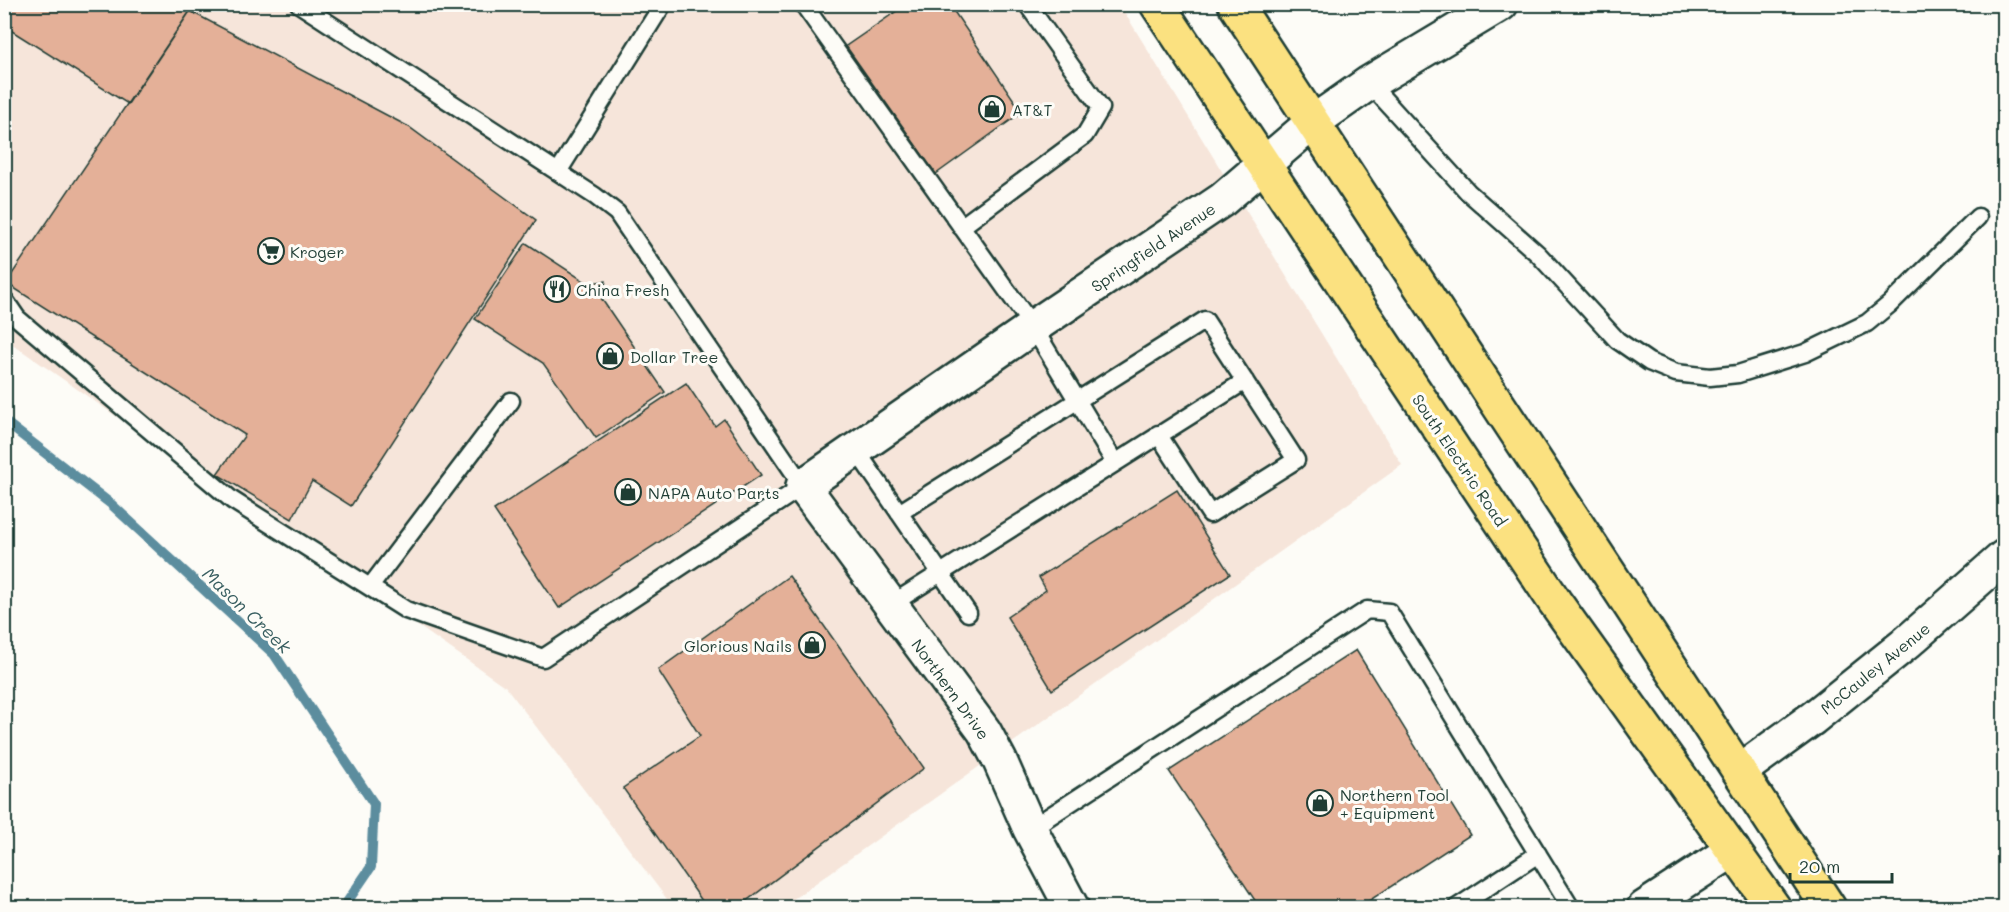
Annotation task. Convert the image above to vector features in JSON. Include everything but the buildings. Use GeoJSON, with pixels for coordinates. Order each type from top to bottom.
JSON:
{"type":"FeatureCollection","features":[{"type":"Feature","properties":{"kind":"main road","name":"South Electric Road"},"geometry":{"type":"LineString","coordinates":[[1157,4],[1555,602],[1774,908]]}},
{"type":"Feature","properties":{"kind":"main road"},"geometry":{"type":"LineString","coordinates":[[1235,4],[1829,908]]}},
{"type":"Feature","properties":{"kind":"street","name":"Springfield Avenue"},"geometry":{"type":"LineString","coordinates":[[803,486],[1222,200],[1312,123],[1369,84],[1501,4]]}},
{"type":"Feature","properties":{"kind":"street","name":"Northern Drive"},"geometry":{"type":"LineString","coordinates":[[803,486],[984,732],[1000,761],[1030,829],[1072,908]]}},
{"type":"Feature","properties":{"kind":"street","name":"McCauley Avenue"},"geometry":{"type":"LineString","coordinates":[[1740,771],[1813,718],[1895,653],[2004,557]]}},
{"type":"Feature","properties":{"kind":"street"},"geometry":{"type":"LineString","coordinates":[[1644,908],[1733,850]]}},
{"type":"Feature","properties":{"kind":"lane"},"geometry":{"type":"LineString","coordinates":[[4,299],[17,318],[232,500],[406,610],[543,658],[803,486],[617,213],[596,196],[299,4]]}},
{"type":"Feature","properties":{"kind":"lane"},"geometry":{"type":"LineString","coordinates":[[558,172],[663,4]]}},
{"type":"Feature","properties":{"kind":"lane"},"geometry":{"type":"LineString","coordinates":[[803,4],[1033,327],[1115,463]]}},
{"type":"Feature","properties":{"kind":"lane"},"geometry":{"type":"LineString","coordinates":[[961,227],[1085,135],[1101,108],[1028,4]]}},
{"type":"Feature","properties":{"kind":"lane"},"geometry":{"type":"LineString","coordinates":[[1369,84],[1468,192],[1538,254],[1617,340],[1649,362],[1676,373],[1710,377],[1738,374],[1805,353],[1866,323],[1890,304],[1978,217]]}},
{"type":"Feature","properties":{"kind":"lane"},"geometry":{"type":"LineString","coordinates":[[899,513],[1205,320],[1296,460],[1209,514],[1158,434]]}},
{"type":"Feature","properties":{"kind":"lane"},"geometry":{"type":"LineString","coordinates":[[890,605],[1245,381]]}},
{"type":"Feature","properties":{"kind":"lane"},"geometry":{"type":"LineString","coordinates":[[370,587],[511,401]]}},
{"type":"Feature","properties":{"kind":"lane"},"geometry":{"type":"LineString","coordinates":[[856,450],[968,613]]}},
{"type":"Feature","properties":{"kind":"lane"},"geometry":{"type":"LineString","coordinates":[[1030,829],[1367,610],[1389,612],[1572,908]]}},
{"type":"Feature","properties":{"kind":"lane"},"geometry":{"type":"LineString","coordinates":[[1456,908],[1538,854]]}},
{"type":"Feature","properties":{"kind":"shaded area"},"geometry":{"type":"Polygon","coordinates":[[[5,5],[1120,5],[1402,465],[782,907],[673,907],[506,687],[5,339],[5,5]]]}},
{"type":"Feature","properties":{"kind":"waterway","name":"Mason Creek"},"geometry":{"type":"LineString","coordinates":[[4,421],[111,504],[274,654],[374,804],[371,867],[343,908]]}},
{"type":"Feature","properties":{"kind":"place","name":"AT&T"},"geometry":{"type":"Point","coordinates":[992,109]}},
{"type":"Feature","properties":{"kind":"place","name":"Kroger"},"geometry":{"type":"Point","coordinates":[271,251]}},
{"type":"Feature","properties":{"kind":"place","name":"China Fresh"},"geometry":{"type":"Point","coordinates":[557,289]}},
{"type":"Feature","properties":{"kind":"place","name":"Dollar Tree"},"geometry":{"type":"Point","coordinates":[610,356]}},
{"type":"Feature","properties":{"kind":"place","name":"NAPA Auto Parts"},"geometry":{"type":"Point","coordinates":[628,492]}},
{"type":"Feature","properties":{"kind":"place","name":"Glorious Nails"},"geometry":{"type":"Point","coordinates":[812,645]}},
{"type":"Feature","properties":{"kind":"place","name":"Northern Tool + Equipment"},"geometry":{"type":"Point","coordinates":[1320,803]}}]}
